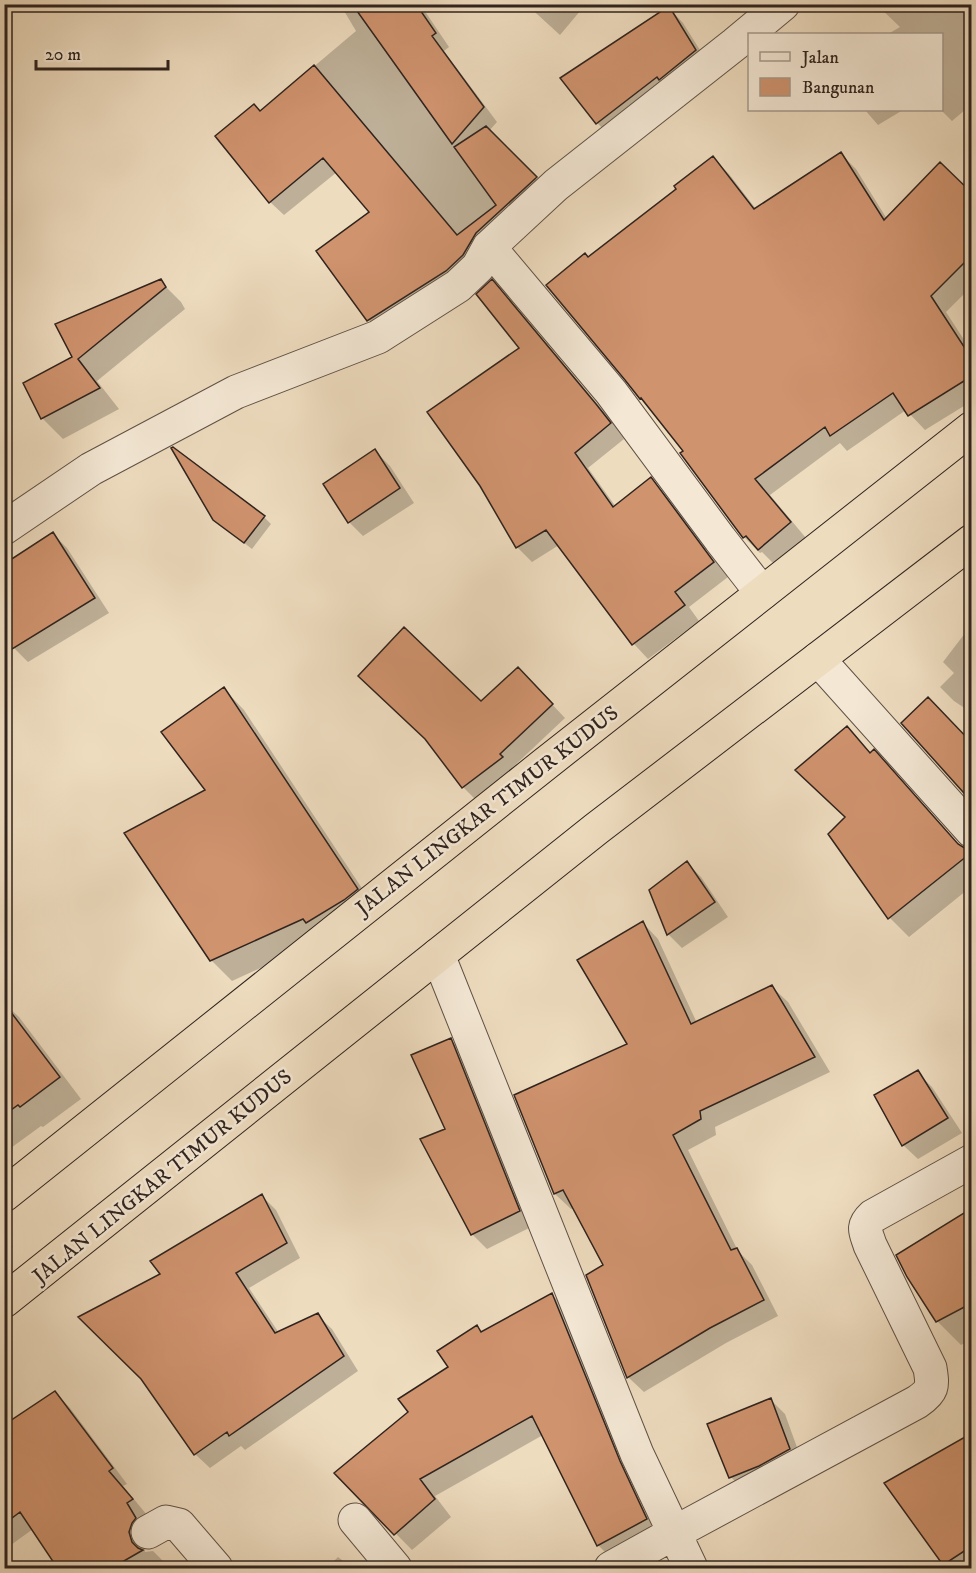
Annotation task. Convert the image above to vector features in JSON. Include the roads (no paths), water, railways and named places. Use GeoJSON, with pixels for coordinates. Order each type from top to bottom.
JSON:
{"type":"FeatureCollection","features":[{"type":"Feature","properties":{"kind":"highway","name":"JALAN LINGKAR TIMUR KUDUS"},"geometry":{"type":"LineString","coordinates":[[4,1195],[972,428]]}},
{"type":"Feature","properties":{"kind":"highway","name":"JALAN LINGKAR TIMUR KUDUS"},"geometry":{"type":"LineString","coordinates":[[4,1301],[596,829],[972,541]]}},
{"type":"Feature","properties":{"kind":"street"},"geometry":{"type":"LineString","coordinates":[[748,33],[783,4]]}},
{"type":"Feature","properties":{"kind":"street"},"geometry":{"type":"LineString","coordinates":[[4,528],[91,469],[236,392],[378,337],[459,286],[478,267],[489,247],[556,185],[748,33]]}},
{"type":"Feature","properties":{"kind":"street"},"geometry":{"type":"LineString","coordinates":[[489,247],[611,392],[762,593]]}},
{"type":"Feature","properties":{"kind":"street"},"geometry":{"type":"LineString","coordinates":[[818,659],[972,831]]}},
{"type":"Feature","properties":{"kind":"street"},"geometry":{"type":"LineString","coordinates":[[438,955],[637,1454],[691,1569]]}},
{"type":"Feature","properties":{"kind":"street"},"geometry":{"type":"LineString","coordinates":[[611,1569],[926,1396],[932,1384],[930,1368],[870,1245],[865,1225],[873,1216],[972,1161]]}},
{"type":"Feature","properties":{"kind":"street"},"geometry":{"type":"LineString","coordinates":[[355,1520],[395,1569]]}},
{"type":"Feature","properties":{"kind":"street"},"geometry":{"type":"LineString","coordinates":[[148,1532],[166,1522],[179,1525],[216,1569]]}}]}
